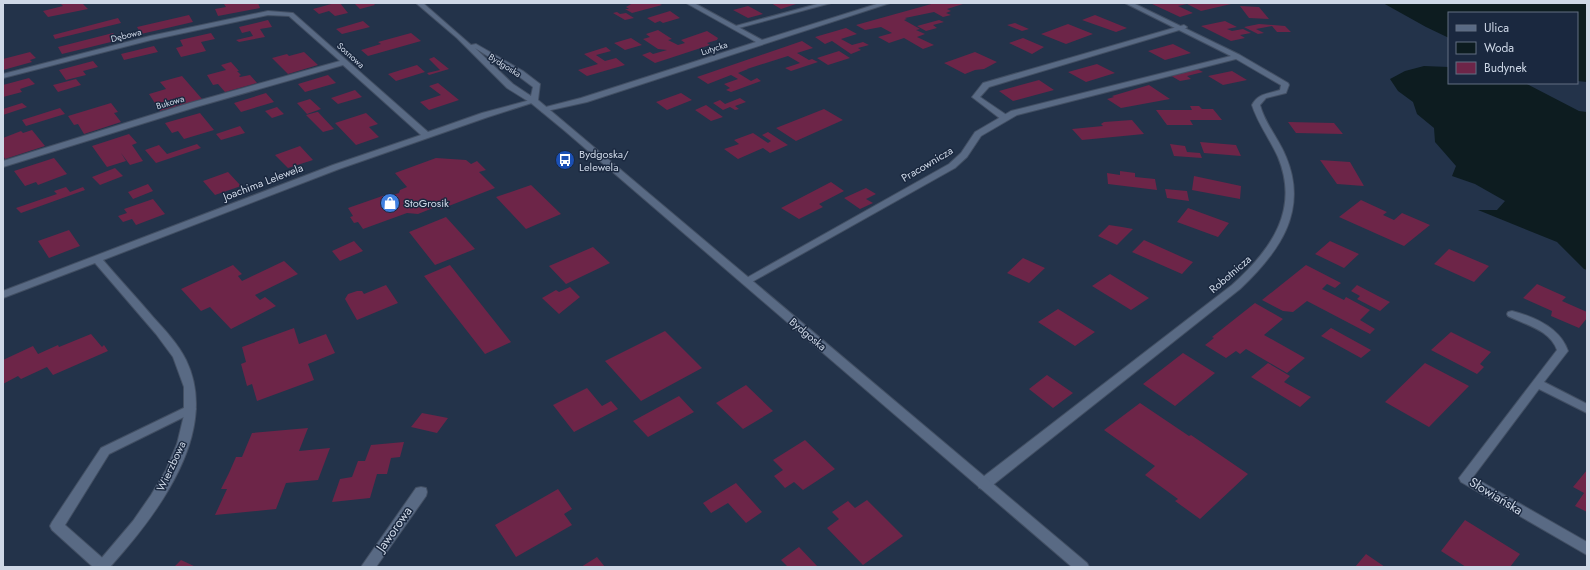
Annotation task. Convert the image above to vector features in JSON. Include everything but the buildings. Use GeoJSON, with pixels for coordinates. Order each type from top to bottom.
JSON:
{"type":"FeatureCollection","features":[{"type":"Feature","properties":{"kind":"street","name":"Bydgoska"},"geometry":{"type":"LineString","coordinates":[[419,3],[459,37],[510,86],[534,101],[545,110],[1082,567]]}},
{"type":"Feature","properties":{"kind":"street"},"geometry":{"type":"LineString","coordinates":[[689,3],[762,42]]}},
{"type":"Feature","properties":{"kind":"street"},"geometry":{"type":"LineString","coordinates":[[735,27],[828,3]]}},
{"type":"Feature","properties":{"kind":"street","name":"Lutycka"},"geometry":{"type":"LineString","coordinates":[[545,110],[584,100],[888,3]]}},
{"type":"Feature","properties":{"kind":"street","name":"Robotnicza"},"geometry":{"type":"LineString","coordinates":[[984,484],[1255,271],[1279,238],[1290,204],[1287,173],[1282,157],[1256,105],[1259,99],[1283,91],[1285,85],[1238,56],[1184,28],[1128,3]]}},
{"type":"Feature","properties":{"kind":"street","name":"Sosnowa"},"geometry":{"type":"LineString","coordinates":[[254,16],[268,13],[291,14],[426,135]]}},
{"type":"Feature","properties":{"kind":"street","name":"Dębowa"},"geometry":{"type":"LineString","coordinates":[[3,76],[150,38],[254,16]]}},
{"type":"Feature","properties":{"kind":"street"},"geometry":{"type":"LineString","coordinates":[[1005,118],[976,97],[986,85],[1122,44],[1184,28]]}},
{"type":"Feature","properties":{"kind":"street","name":"Bydgoska"},"geometry":{"type":"LineString","coordinates":[[459,37],[520,73],[537,86],[534,101]]}},
{"type":"Feature","properties":{"kind":"street","name":"Pracownicza"},"geometry":{"type":"LineString","coordinates":[[746,281],[952,166],[964,155],[978,134],[1014,113],[1238,56]]}},
{"type":"Feature","properties":{"kind":"street","name":"Bukowa"},"geometry":{"type":"LineString","coordinates":[[3,164],[193,105],[345,62]]}},
{"type":"Feature","properties":{"kind":"street","name":"Joachima Lelewela"},"geometry":{"type":"LineString","coordinates":[[3,295],[299,180],[497,111],[534,101]]}},
{"type":"Feature","properties":{"kind":"street","name":"Wierzbowa"},"geometry":{"type":"LineString","coordinates":[[96,258],[166,338],[177,354],[188,377],[190,409],[185,438],[169,475],[137,525],[102,567]]}},
{"type":"Feature","properties":{"kind":"street","name":"Słowiańska"},"geometry":{"type":"LineString","coordinates":[[1512,314],[1549,332],[1562,344],[1563,351],[1465,478],[1587,549]]}},
{"type":"Feature","properties":{"kind":"street"},"geometry":{"type":"LineString","coordinates":[[1537,383],[1587,409]]}},
{"type":"Feature","properties":{"kind":"street"},"geometry":{"type":"LineString","coordinates":[[102,567],[57,526],[105,451],[190,409]]}},
{"type":"Feature","properties":{"kind":"street","name":"Jaworowa"},"geometry":{"type":"LineString","coordinates":[[368,567],[421,492]]}},
{"type":"Feature","properties":{"kind":"water"},"geometry":{"type":"Polygon","coordinates":[[[1383,3],[1587,3],[1587,82],[1578,81],[1578,12],[1448,12],[1448,38],[1383,3]]]}},
{"type":"Feature","properties":{"kind":"water"},"geometry":{"type":"Polygon","coordinates":[[[1424,66],[1448,67],[1448,84],[1527,84],[1579,111],[1587,112],[1587,270],[1584,269],[1557,242],[1478,210],[1497,210],[1505,201],[1475,184],[1452,176],[1456,166],[1435,142],[1434,128],[1417,114],[1413,102],[1398,91],[1390,79],[1405,71],[1424,66]]]}},
{"type":"Feature","properties":{"kind":"place","name":"Bydgoska/ Lelewela"},"geometry":{"type":"Point","coordinates":[565,160]}},
{"type":"Feature","properties":{"kind":"place","name":"StoGrosik"},"geometry":{"type":"Point","coordinates":[390,203]}}]}
